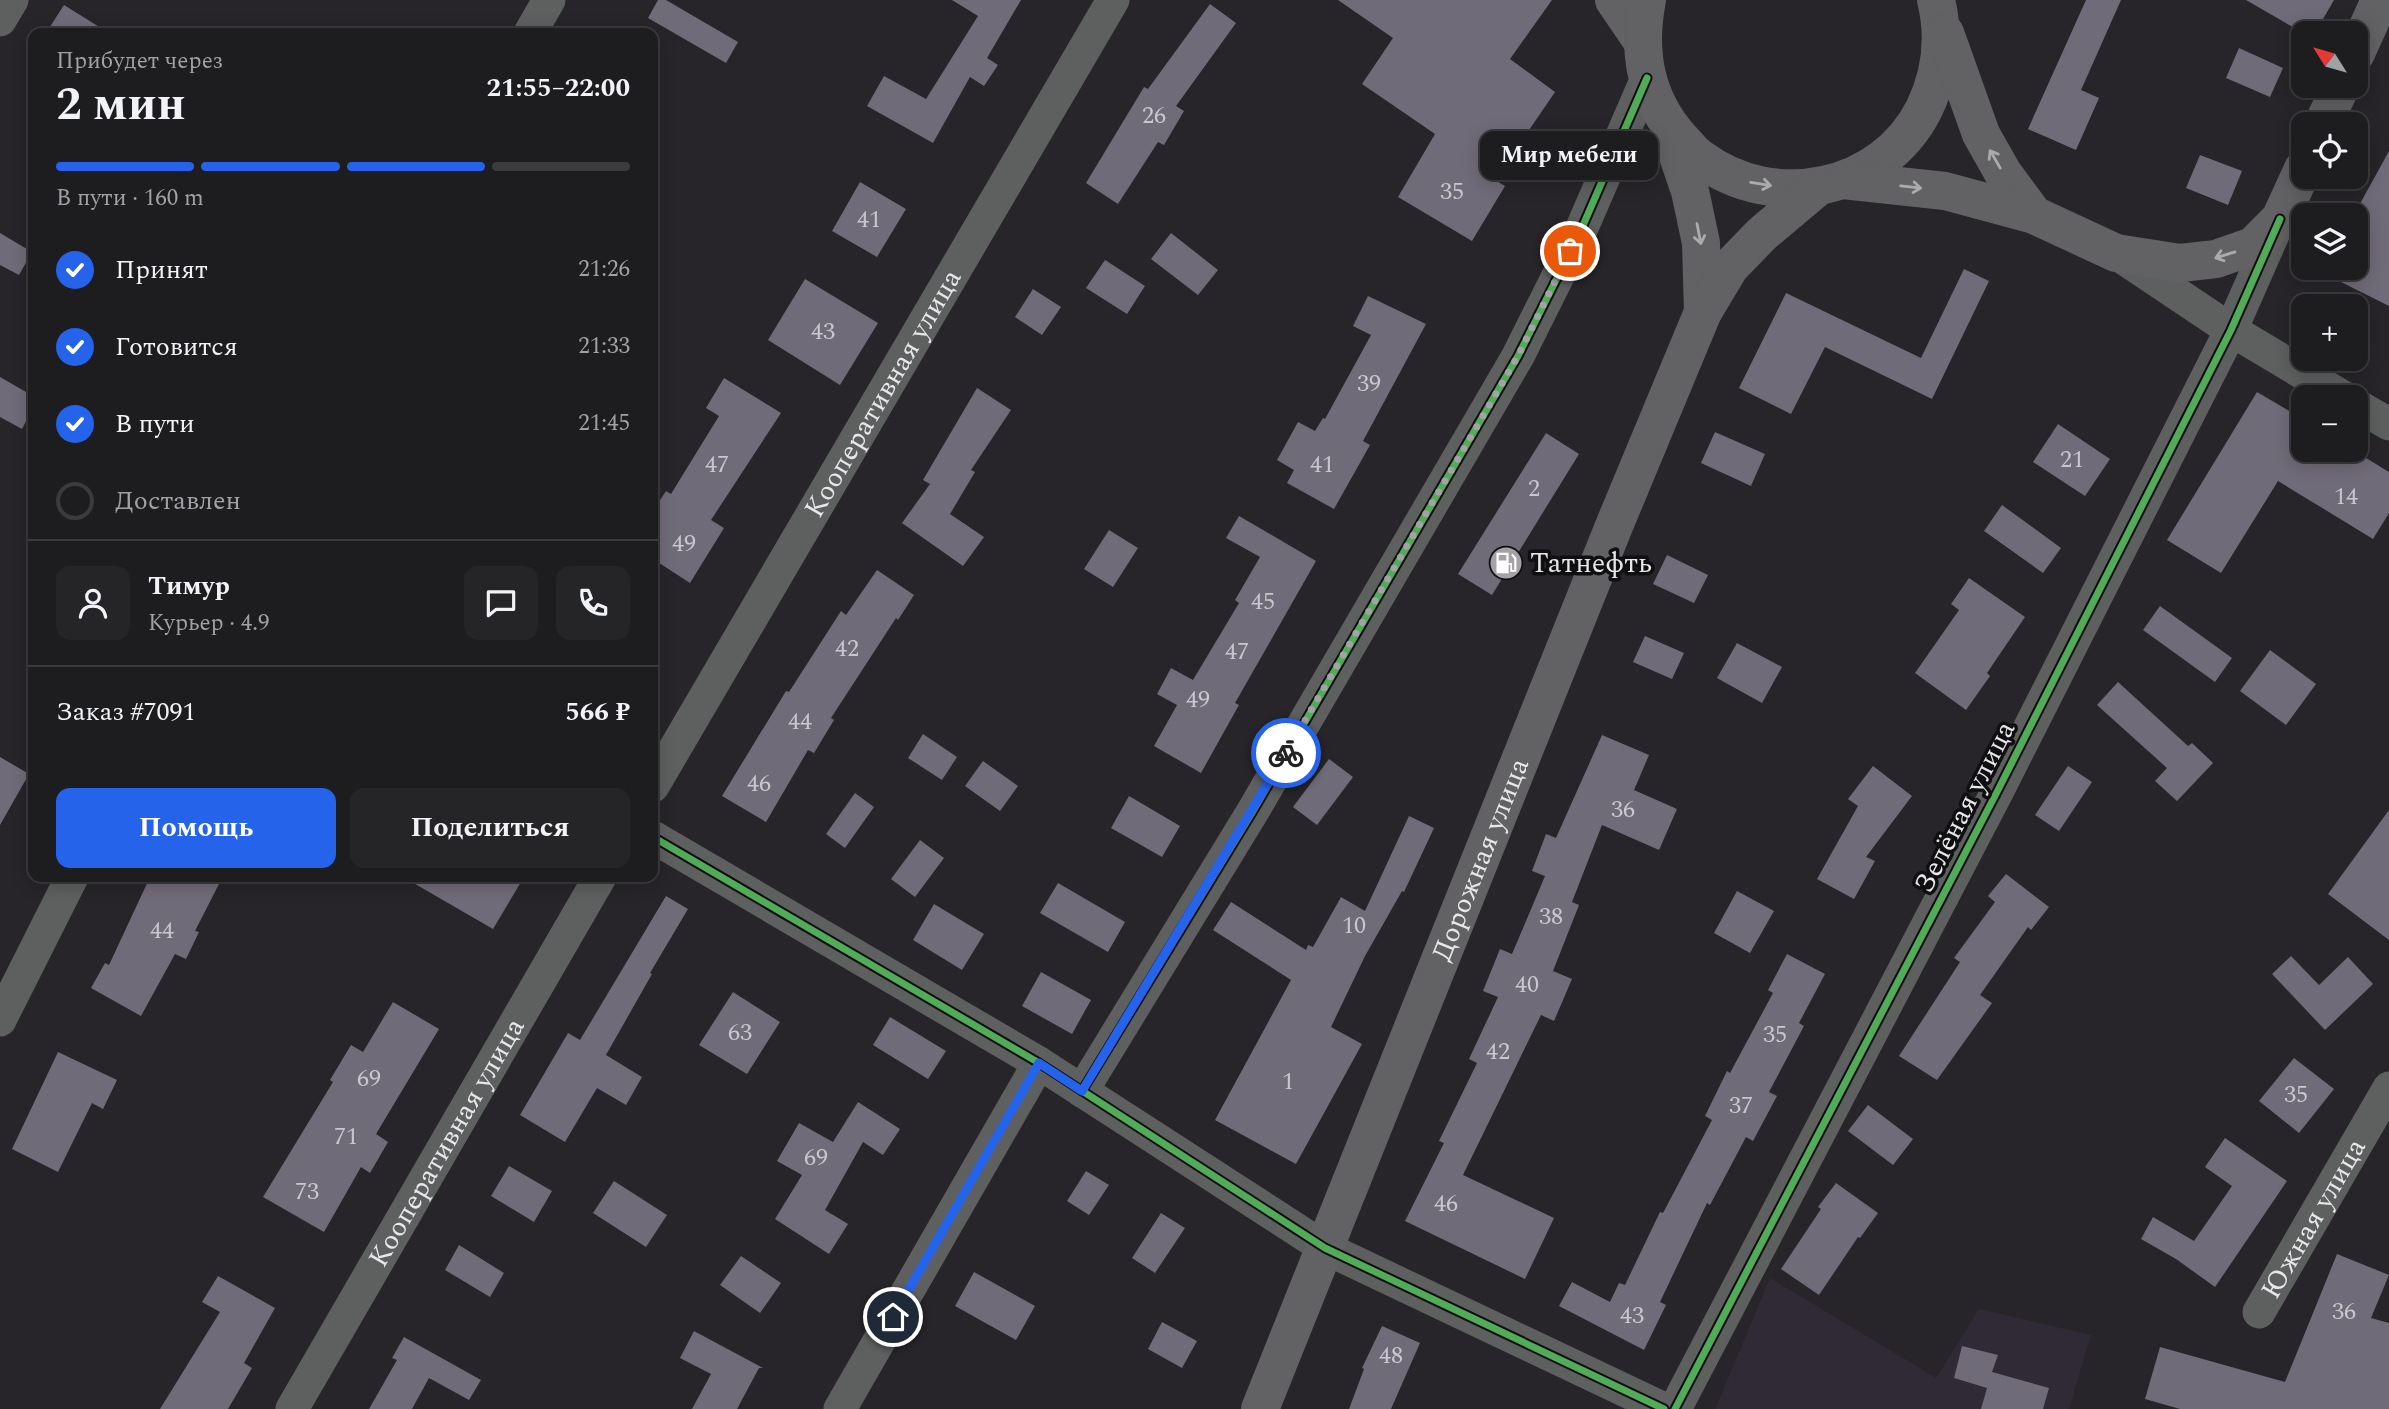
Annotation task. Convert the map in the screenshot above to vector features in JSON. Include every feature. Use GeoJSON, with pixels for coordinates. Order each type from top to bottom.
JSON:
{"type":"FeatureCollection","features":[{"type":"Feature","properties":{"kind":"main road"},"geometry":{"type":"LineString","coordinates":[[1614,0],[1644,60],[1690,191],[1701,243],[1703,312]]}},
{"type":"Feature","properties":{"kind":"main road"},"geometry":{"type":"LineString","coordinates":[[1644,60],[1647,0]]}},
{"type":"Feature","properties":{"kind":"main road"},"geometry":{"type":"LineString","coordinates":[[2368,26],[2380,0]]}},
{"type":"Feature","properties":{"kind":"main road"},"geometry":{"type":"LineString","coordinates":[[1830,184],[1867,169],[1895,148],[1918,121],[1933,90],[1941,56],[1938,9]]}},
{"type":"Feature","properties":{"kind":"main road"},"geometry":{"type":"LineString","coordinates":[[1938,9],[1981,134],[2003,173],[2034,215]]}},
{"type":"Feature","properties":{"kind":"main road"},"geometry":{"type":"LineString","coordinates":[[1666,121],[1699,158],[1742,181],[1791,190],[1830,184],[1945,191],[2034,215],[2116,253],[2180,263],[2216,259],[2253,246],[2280,219]]}},
{"type":"Feature","properties":{"kind":"main road","name":"Дорожная улица"},"geometry":{"type":"LineString","coordinates":[[1260,1409],[1614,526],[1703,312],[1730,267],[1762,234],[1830,184]]}},
{"type":"Feature","properties":{"kind":"main road","name":"Зелёная улица"},"geometry":{"type":"LineString","coordinates":[[2280,219],[2294,189]]}},
{"type":"Feature","properties":{"kind":"street"},"geometry":{"type":"LineString","coordinates":[[0,20],[12,0]]}},
{"type":"Feature","properties":{"kind":"street"},"geometry":{"type":"LineString","coordinates":[[533,28],[549,0]]}},
{"type":"Feature","properties":{"kind":"street","name":"Кооперативная улица"},"geometry":{"type":"LineString","coordinates":[[658,777],[1113,0]]}},
{"type":"Feature","properties":{"kind":"street"},"geometry":{"type":"LineString","coordinates":[[1082,1091],[1253,811],[1518,356],[1581,230],[1644,60]]}},
{"type":"Feature","properties":{"kind":"street","name":"Зелёная улица"},"geometry":{"type":"LineString","coordinates":[[1675,1409],[1997,792],[2231,330],[2280,219]]}},
{"type":"Feature","properties":{"kind":"street"},"geometry":{"type":"LineString","coordinates":[[2116,253],[2231,330],[2323,385]]}},
{"type":"Feature","properties":{"kind":"street"},"geometry":{"type":"LineString","coordinates":[[2368,412],[2389,424]]}},
{"type":"Feature","properties":{"kind":"street"},"geometry":{"type":"LineString","coordinates":[[658,839],[1039,1063],[1325,1248],[1664,1409]]}},
{"type":"Feature","properties":{"kind":"street"},"geometry":{"type":"LineString","coordinates":[[0,1020],[69,882]]}},
{"type":"Feature","properties":{"kind":"street","name":"Кооперативная улица"},"geometry":{"type":"LineString","coordinates":[[292,1409],[597,882]]}},
{"type":"Feature","properties":{"kind":"street"},"geometry":{"type":"LineString","coordinates":[[840,1409],[1039,1063]]}},
{"type":"Feature","properties":{"kind":"street","name":"Южная улица"},"geometry":{"type":"LineString","coordinates":[[2259,1312],[2389,1088]]}},
{"type":"Feature","properties":{"kind":"shaded area"},"geometry":{"type":"Polygon","coordinates":[[[1770,1278],[1936,1378],[1979,1309],[2091,1335],[2069,1409],[1715,1409],[1770,1278]]]}},
{"type":"Feature","properties":{"kind":"building"},"geometry":{"type":"Polygon","coordinates":[[[658,0],[666,0],[738,42],[726,63],[648,18],[658,0]]]}},
{"type":"Feature","properties":{"kind":"building"},"geometry":{"type":"Polygon","coordinates":[[[952,0],[1021,0],[987,58],[998,65],[984,86],[970,77],[933,143],[867,106],[884,76],[926,99],[978,16],[952,0]]]}},
{"type":"Feature","properties":{"kind":"building"},"geometry":{"type":"Polygon","coordinates":[[[1338,0],[1552,0],[1510,59],[1555,92],[1495,180],[1505,186],[1472,241],[1398,197],[1435,134],[1362,84],[1393,38],[1338,0]]]}},
{"type":"Feature","properties":{"kind":"building"},"geometry":{"type":"Polygon","coordinates":[[[2086,0],[2121,0],[2081,90],[2099,98],[2076,150],[2028,129],[2086,0]]]}},
{"type":"Feature","properties":{"kind":"building"},"geometry":{"type":"Polygon","coordinates":[[[2246,0],[2334,0],[2322,21],[2291,21],[2291,26],[2246,0]]]}},
{"type":"Feature","properties":{"kind":"building"},"geometry":{"type":"Polygon","coordinates":[[[1210,4],[1236,23],[1176,106],[1184,111],[1164,145],[1158,142],[1118,204],[1086,183],[1144,87],[1148,89],[1210,4]]]}},
{"type":"Feature","properties":{"kind":"building"},"geometry":{"type":"Polygon","coordinates":[[[64,5],[101,28],[49,28],[64,5]]]}},
{"type":"Feature","properties":{"kind":"building"},"geometry":{"type":"Polygon","coordinates":[[[2239,48],[2283,68],[2270,97],[2226,78],[2239,48]]]}},
{"type":"Feature","properties":{"kind":"building"},"geometry":{"type":"Polygon","coordinates":[[[2389,151],[2389,306],[2337,280],[2368,280],[2368,203],[2360,203],[2389,151]]]}},
{"type":"Feature","properties":{"kind":"building"},"geometry":{"type":"Polygon","coordinates":[[[2200,155],[2242,171],[2228,205],[2186,188],[2200,155]]]}},
{"type":"Feature","properties":{"kind":"building"},"geometry":{"type":"Polygon","coordinates":[[[860,182],[906,209],[877,257],[832,231],[860,182]]]}},
{"type":"Feature","properties":{"kind":"building"},"geometry":{"type":"Polygon","coordinates":[[[0,233],[28,250],[28,259],[19,275],[0,265],[0,233]]]}},
{"type":"Feature","properties":{"kind":"building"},"geometry":{"type":"Polygon","coordinates":[[[1171,233],[1218,270],[1198,295],[1151,259],[1171,233]]]}},
{"type":"Feature","properties":{"kind":"building"},"geometry":{"type":"Polygon","coordinates":[[[1105,260],[1145,286],[1127,314],[1086,288],[1105,260]]]}},
{"type":"Feature","properties":{"kind":"building"},"geometry":{"type":"Polygon","coordinates":[[[1964,269],[1989,281],[1932,399],[1825,347],[1791,414],[1739,388],[1786,293],[1921,358],[1964,269]]]}},
{"type":"Feature","properties":{"kind":"building"},"geometry":{"type":"Polygon","coordinates":[[[805,279],[878,323],[840,385],[768,340],[805,279]]]}},
{"type":"Feature","properties":{"kind":"building"},"geometry":{"type":"Polygon","coordinates":[[[1033,289],[1061,307],[1042,335],[1015,317],[1033,289]]]}},
{"type":"Feature","properties":{"kind":"building"},"geometry":{"type":"Polygon","coordinates":[[[1368,296],[1426,324],[1363,441],[1370,445],[1334,509],[1287,483],[1294,470],[1277,460],[1298,422],[1315,431],[1323,418],[1325,419],[1371,335],[1353,326],[1368,296]]]}},
{"type":"Feature","properties":{"kind":"building"},"geometry":{"type":"Polygon","coordinates":[[[0,377],[28,393],[28,418],[22,429],[0,417],[0,377]]]}},
{"type":"Feature","properties":{"kind":"building"},"geometry":{"type":"Polygon","coordinates":[[[724,378],[781,413],[711,520],[724,528],[690,583],[658,562],[658,503],[666,491],[671,494],[719,416],[706,408],[724,378]]]}},
{"type":"Feature","properties":{"kind":"building"},"geometry":{"type":"Polygon","coordinates":[[[977,388],[1011,410],[971,470],[975,472],[950,514],[984,537],[963,566],[902,523],[930,484],[923,480],[977,388]]]}},
{"type":"Feature","properties":{"kind":"building"},"geometry":{"type":"Polygon","coordinates":[[[2257,392],[2291,412],[2291,462],[2368,462],[2368,459],[2389,472],[2389,513],[2373,539],[2278,481],[2221,573],[2167,540],[2257,392]]]}},
{"type":"Feature","properties":{"kind":"building"},"geometry":{"type":"Polygon","coordinates":[[[2058,424],[2110,459],[2085,496],[2033,462],[2058,424]]]}},
{"type":"Feature","properties":{"kind":"building"},"geometry":{"type":"Polygon","coordinates":[[[1715,432],[1765,454],[1751,486],[1701,463],[1715,432]]]}},
{"type":"Feature","properties":{"kind":"building"},"geometry":{"type":"Polygon","coordinates":[[[1546,433],[1579,454],[1492,595],[1458,574],[1546,433]]]}},
{"type":"Feature","properties":{"kind":"building"},"geometry":{"type":"Polygon","coordinates":[[[2002,505],[2061,548],[2043,573],[1984,531],[2002,505]]]}},
{"type":"Feature","properties":{"kind":"building"},"geometry":{"type":"Polygon","coordinates":[[[1239,516],[1316,561],[1235,703],[1239,705],[1201,773],[1154,746],[1177,705],[1157,694],[1171,668],[1193,680],[1239,603],[1235,600],[1260,557],[1226,538],[1239,516]]]}},
{"type":"Feature","properties":{"kind":"building"},"geometry":{"type":"Polygon","coordinates":[[[1109,530],[1138,548],[1113,587],[1084,569],[1109,530]]]}},
{"type":"Feature","properties":{"kind":"building"},"geometry":{"type":"Polygon","coordinates":[[[1667,555],[1708,575],[1694,603],[1653,584],[1667,555]]]}},
{"type":"Feature","properties":{"kind":"building"},"geometry":{"type":"Polygon","coordinates":[[[877,570],[914,595],[831,718],[834,720],[814,753],[808,750],[766,822],[722,796],[786,691],[789,692],[841,611],[846,615],[877,570]]]}},
{"type":"Feature","properties":{"kind":"building"},"geometry":{"type":"Polygon","coordinates":[[[1969,578],[2025,617],[1966,710],[1915,673],[1959,610],[1951,604],[1969,578]]]}},
{"type":"Feature","properties":{"kind":"building"},"geometry":{"type":"Polygon","coordinates":[[[2160,606],[2232,658],[2215,682],[2143,630],[2160,606]]]}},
{"type":"Feature","properties":{"kind":"building"},"geometry":{"type":"Polygon","coordinates":[[[1645,636],[1684,653],[1672,679],[1633,662],[1645,636]]]}},
{"type":"Feature","properties":{"kind":"building"},"geometry":{"type":"Polygon","coordinates":[[[1737,643],[1782,667],[1762,703],[1717,678],[1737,643]]]}},
{"type":"Feature","properties":{"kind":"building"},"geometry":{"type":"Polygon","coordinates":[[[2270,650],[2316,684],[2286,725],[2240,691],[2270,650]]]}},
{"type":"Feature","properties":{"kind":"building"},"geometry":{"type":"Polygon","coordinates":[[[2118,682],[2188,746],[2192,743],[2213,763],[2177,801],[2155,781],[2167,768],[2097,705],[2118,682]]]}},
{"type":"Feature","properties":{"kind":"building"},"geometry":{"type":"Polygon","coordinates":[[[923,734],[957,757],[942,780],[908,758],[923,734]]]}},
{"type":"Feature","properties":{"kind":"building"},"geometry":{"type":"Polygon","coordinates":[[[1602,735],[1649,755],[1634,790],[1677,809],[1659,850],[1602,825],[1572,902],[1579,905],[1553,971],[1572,979],[1554,1021],[1541,1015],[1463,1175],[1554,1218],[1525,1279],[1405,1221],[1444,1143],[1439,1141],[1477,1063],[1469,1059],[1498,997],[1483,991],[1500,949],[1512,954],[1545,876],[1532,871],[1546,834],[1556,838],[1602,735]]]}},
{"type":"Feature","properties":{"kind":"building"},"geometry":{"type":"Polygon","coordinates":[[[0,757],[28,776],[0,825],[0,757]]]}},
{"type":"Feature","properties":{"kind":"building"},"geometry":{"type":"Polygon","coordinates":[[[1329,759],[1353,777],[1317,825],[1293,807],[1329,759]]]}},
{"type":"Feature","properties":{"kind":"building"},"geometry":{"type":"Polygon","coordinates":[[[983,761],[1018,786],[1000,811],[965,786],[983,761]]]}},
{"type":"Feature","properties":{"kind":"building"},"geometry":{"type":"Polygon","coordinates":[[[1873,766],[1912,796],[1866,857],[1875,861],[1854,899],[1817,879],[1858,806],[1848,799],[1873,766]]]}},
{"type":"Feature","properties":{"kind":"building"},"geometry":{"type":"Polygon","coordinates":[[[2068,766],[2092,782],[2059,831],[2035,815],[2068,766]]]}},
{"type":"Feature","properties":{"kind":"building"},"geometry":{"type":"Polygon","coordinates":[[[855,793],[874,807],[845,848],[826,834],[855,793]]]}},
{"type":"Feature","properties":{"kind":"building"},"geometry":{"type":"Polygon","coordinates":[[[1129,796],[1180,826],[1162,857],[1111,828],[1129,796]]]}},
{"type":"Feature","properties":{"kind":"building"},"geometry":{"type":"Polygon","coordinates":[[[2389,810],[2389,940],[2328,894],[2389,810]]]}},
{"type":"Feature","properties":{"kind":"building"},"geometry":{"type":"Polygon","coordinates":[[[1409,816],[1434,828],[1404,892],[1402,891],[1365,956],[1331,1027],[1362,1044],[1296,1164],[1215,1120],[1291,980],[1213,930],[1231,902],[1306,950],[1308,945],[1313,947],[1341,897],[1365,911],[1409,816]]]}},
{"type":"Feature","properties":{"kind":"building"},"geometry":{"type":"Polygon","coordinates":[[[920,840],[944,858],[915,897],[891,879],[920,840]]]}},
{"type":"Feature","properties":{"kind":"building"},"geometry":{"type":"Polygon","coordinates":[[[2006,874],[2049,907],[2031,930],[2028,927],[1980,995],[1992,1003],[1937,1080],[1899,1056],[1960,962],[1954,958],[1995,902],[1988,896],[2006,874]]]}},
{"type":"Feature","properties":{"kind":"building"},"geometry":{"type":"Polygon","coordinates":[[[148,882],[219,884],[195,931],[199,932],[186,959],[175,954],[141,1016],[91,988],[105,963],[109,965],[148,882]]]}},
{"type":"Feature","properties":{"kind":"building"},"geometry":{"type":"Polygon","coordinates":[[[412,882],[521,882],[493,929],[412,882]]]}},
{"type":"Feature","properties":{"kind":"building"},"geometry":{"type":"Polygon","coordinates":[[[1058,883],[1125,922],[1108,952],[1040,913],[1058,883]]]}},
{"type":"Feature","properties":{"kind":"building"},"geometry":{"type":"Polygon","coordinates":[[[1737,891],[1774,911],[1750,953],[1714,933],[1737,891]]]}},
{"type":"Feature","properties":{"kind":"building"},"geometry":{"type":"Polygon","coordinates":[[[666,896],[688,909],[606,1055],[642,1077],[626,1105],[597,1088],[565,1142],[520,1115],[568,1033],[580,1040],[666,896]]]}},
{"type":"Feature","properties":{"kind":"building"},"geometry":{"type":"Polygon","coordinates":[[[934,904],[984,934],[962,970],[913,940],[934,904]]]}},
{"type":"Feature","properties":{"kind":"building"},"geometry":{"type":"Polygon","coordinates":[[[1787,954],[1825,974],[1799,1023],[1804,1026],[1769,1092],[1777,1096],[1753,1141],[1746,1137],[1710,1205],[1707,1203],[1660,1302],[1666,1305],[1644,1350],[1559,1306],[1572,1282],[1610,1302],[1619,1283],[1625,1285],[1660,1212],[1663,1213],[1712,1120],[1705,1116],[1727,1071],[1730,1073],[1773,993],[1768,990],[1787,954]]]}},
{"type":"Feature","properties":{"kind":"building"},"geometry":{"type":"Polygon","coordinates":[[[2291,956],[2319,985],[2348,957],[2373,984],[2325,1030],[2272,974],[2291,956]]]}},
{"type":"Feature","properties":{"kind":"building"},"geometry":{"type":"Polygon","coordinates":[[[1041,972],[1091,1000],[1072,1034],[1022,1006],[1041,972]]]}},
{"type":"Feature","properties":{"kind":"building"},"geometry":{"type":"Polygon","coordinates":[[[733,992],[780,1022],[747,1074],[699,1045],[733,992]]]}},
{"type":"Feature","properties":{"kind":"building"},"geometry":{"type":"Polygon","coordinates":[[[393,1002],[439,1029],[376,1134],[388,1142],[370,1173],[361,1167],[324,1232],[263,1197],[333,1082],[330,1080],[351,1045],[363,1052],[393,1002]]]}},
{"type":"Feature","properties":{"kind":"building"},"geometry":{"type":"Polygon","coordinates":[[[890,1017],[946,1051],[928,1079],[873,1045],[890,1017]]]}},
{"type":"Feature","properties":{"kind":"building"},"geometry":{"type":"Polygon","coordinates":[[[58,1052],[117,1080],[103,1109],[92,1103],[58,1172],[12,1149],[58,1052]]]}},
{"type":"Feature","properties":{"kind":"building"},"geometry":{"type":"Polygon","coordinates":[[[2294,1058],[2334,1089],[2299,1133],[2259,1101],[2294,1058]]]}},
{"type":"Feature","properties":{"kind":"building"},"geometry":{"type":"Polygon","coordinates":[[[858,1102],[900,1129],[883,1155],[863,1142],[825,1210],[848,1224],[829,1254],[775,1219],[802,1175],[777,1161],[799,1123],[833,1142],[858,1102]]]}},
{"type":"Feature","properties":{"kind":"building"},"geometry":{"type":"Polygon","coordinates":[[[1868,1105],[1913,1139],[1893,1165],[1848,1131],[1868,1105]]]}},
{"type":"Feature","properties":{"kind":"building"},"geometry":{"type":"Polygon","coordinates":[[[2225,1138],[2287,1181],[2215,1287],[2176,1259],[2141,1239],[2153,1217],[2194,1241],[2232,1186],[2205,1167],[2225,1138]]]}},
{"type":"Feature","properties":{"kind":"building"},"geometry":{"type":"Polygon","coordinates":[[[509,1166],[552,1191],[534,1222],[491,1196],[509,1166]]]}},
{"type":"Feature","properties":{"kind":"building"},"geometry":{"type":"Polygon","coordinates":[[[1086,1171],[1109,1185],[1089,1215],[1067,1201],[1086,1171]]]}},
{"type":"Feature","properties":{"kind":"building"},"geometry":{"type":"Polygon","coordinates":[[[614,1181],[667,1215],[646,1247],[593,1213],[614,1181]]]}},
{"type":"Feature","properties":{"kind":"building"},"geometry":{"type":"Polygon","coordinates":[[[1836,1183],[1878,1213],[1860,1238],[1858,1237],[1819,1295],[1781,1269],[1821,1209],[1818,1207],[1836,1183]]]}},
{"type":"Feature","properties":{"kind":"building"},"geometry":{"type":"Polygon","coordinates":[[[1161,1213],[1185,1228],[1155,1273],[1132,1258],[1161,1213]]]}},
{"type":"Feature","properties":{"kind":"building"},"geometry":{"type":"Polygon","coordinates":[[[459,1245],[504,1273],[490,1297],[445,1270],[459,1245]]]}},
{"type":"Feature","properties":{"kind":"building"},"geometry":{"type":"Polygon","coordinates":[[[2337,1254],[2389,1275],[2371,1318],[2389,1323],[2389,1409],[2180,1409],[2145,1399],[2160,1347],[2285,1382],[2337,1254]]]}},
{"type":"Feature","properties":{"kind":"building"},"geometry":{"type":"Polygon","coordinates":[[[741,1256],[781,1283],[760,1313],[720,1285],[741,1256]]]}},
{"type":"Feature","properties":{"kind":"building"},"geometry":{"type":"Polygon","coordinates":[[[974,1272],[1035,1306],[1016,1340],[955,1306],[974,1272]]]}},
{"type":"Feature","properties":{"kind":"building"},"geometry":{"type":"Polygon","coordinates":[[[218,1276],[275,1308],[244,1363],[252,1368],[228,1409],[160,1409],[220,1312],[202,1302],[218,1276]]]}},
{"type":"Feature","properties":{"kind":"building"},"geometry":{"type":"Polygon","coordinates":[[[1162,1322],[1197,1341],[1182,1368],[1148,1349],[1162,1322]]]}},
{"type":"Feature","properties":{"kind":"building"},"geometry":{"type":"Polygon","coordinates":[[[1382,1326],[1420,1343],[1391,1409],[1349,1409],[1364,1369],[1362,1368],[1382,1326]]]}},
{"type":"Feature","properties":{"kind":"building"},"geometry":{"type":"Polygon","coordinates":[[[694,1331],[763,1368],[759,1368],[737,1409],[692,1409],[711,1374],[680,1358],[694,1331]]]}},
{"type":"Feature","properties":{"kind":"building"},"geometry":{"type":"Polygon","coordinates":[[[404,1337],[481,1380],[469,1400],[429,1378],[412,1409],[369,1409],[397,1360],[392,1358],[404,1337]]]}},
{"type":"Feature","properties":{"kind":"building"},"geometry":{"type":"Polygon","coordinates":[[[1962,1346],[1998,1355],[1992,1372],[2049,1388],[2043,1409],[1981,1409],[1987,1388],[1954,1378],[1962,1346]]]}},
{"type":"Feature","properties":{"kind":"cycle path"},"geometry":{"type":"LineString","coordinates":[[1082,1091],[1253,811],[1518,356],[1581,230],[1647,78]]}},
{"type":"Feature","properties":{"kind":"cycle path"},"geometry":{"type":"LineString","coordinates":[[1675,1409],[1997,792],[2231,330],[2280,219]]}},
{"type":"Feature","properties":{"kind":"cycle path"},"geometry":{"type":"LineString","coordinates":[[658,840],[1039,1063],[1325,1248],[1664,1409]]}},
{"type":"Feature","properties":{"kind":"way so far"},"geometry":{"type":"LineString","coordinates":[[1286,753],[1518,356],[1570,251]]}},
{"type":"Feature","properties":{"kind":"place","name":"Мир мебели"},"geometry":{"type":"Point","coordinates":[1570,251]}},
{"type":"Feature","properties":{"kind":"place","name":"Татнефть"},"geometry":{"type":"Point","coordinates":[1506,563]}},
{"type":"Feature","properties":{"kind":"route"},"geometry":{"type":"LineString","coordinates":[[893,1317],[1039,1063],[1082,1091],[1286,753]]}}]}
